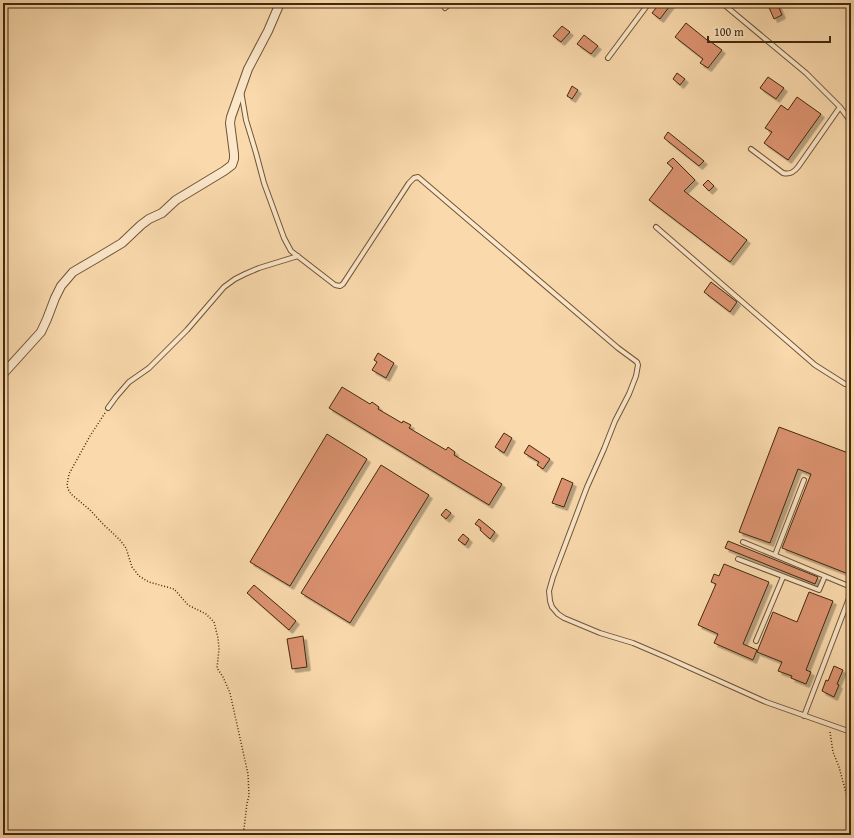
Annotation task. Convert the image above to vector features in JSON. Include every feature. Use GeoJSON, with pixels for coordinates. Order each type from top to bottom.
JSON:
{"type":"FeatureCollection","features":[{"type":"Feature","properties":{"kind":"street"},"geometry":{"type":"LineString","coordinates":[[3,374],[41,332],[61,286],[73,272],[122,243],[145,222],[162,213],[176,200],[232,165],[234,154],[230,120],[248,69],[268,31],[280,3]]}},
{"type":"Feature","properties":{"kind":"lane"},"geometry":{"type":"LineString","coordinates":[[445,8],[451,3]]}},
{"type":"Feature","properties":{"kind":"lane"},"geometry":{"type":"LineString","coordinates":[[608,58],[649,3]]}},
{"type":"Feature","properties":{"kind":"lane"},"geometry":{"type":"LineString","coordinates":[[722,3],[806,73],[840,107],[850,120]]}},
{"type":"Feature","properties":{"kind":"lane"},"geometry":{"type":"LineString","coordinates":[[240,89],[243,97],[243,108],[246,120],[264,183],[274,214],[289,249],[335,285],[342,286],[409,183],[414,178],[418,177],[607,339],[636,362],[638,368],[631,388],[615,421],[587,487],[553,577],[549,591],[550,601],[552,607],[558,614],[567,620],[600,633],[632,643],[690,667],[766,702],[851,732]]}},
{"type":"Feature","properties":{"kind":"lane"},"geometry":{"type":"LineString","coordinates":[[751,148],[783,173],[791,174],[798,167],[840,107]]}},
{"type":"Feature","properties":{"kind":"lane"},"geometry":{"type":"LineString","coordinates":[[656,227],[815,365],[845,384],[851,385]]}},
{"type":"Feature","properties":{"kind":"lane"},"geometry":{"type":"LineString","coordinates":[[108,408],[126,385],[158,360],[187,330],[224,287],[235,279],[259,268],[298,256]]}},
{"type":"Feature","properties":{"kind":"lane"},"geometry":{"type":"LineString","coordinates":[[775,555],[804,480]]}},
{"type":"Feature","properties":{"kind":"lane"},"geometry":{"type":"LineString","coordinates":[[743,542],[851,586]]}},
{"type":"Feature","properties":{"kind":"lane"},"geometry":{"type":"LineString","coordinates":[[738,559],[819,590],[825,576]]}},
{"type":"Feature","properties":{"kind":"lane"},"geometry":{"type":"LineString","coordinates":[[756,640],[783,577]]}},
{"type":"Feature","properties":{"kind":"lane"},"geometry":{"type":"LineString","coordinates":[[804,716],[851,593]]}},
{"type":"Feature","properties":{"kind":"path"},"geometry":{"type":"LineString","coordinates":[[108,408],[90,436],[69,474],[67,485],[68,490],[120,540],[126,548],[132,568],[139,576],[149,582],[174,589],[188,605],[206,614],[214,622],[219,649],[217,668],[230,693],[248,774],[249,796],[244,829],[240,835]]}},
{"type":"Feature","properties":{"kind":"path"},"geometry":{"type":"LineString","coordinates":[[829,725],[833,752],[841,773],[851,811]]}},
{"type":"Feature","properties":{"kind":"building"},"geometry":{"type":"Polygon","coordinates":[[[660,3],[672,3],[660,19],[652,13],[660,3]]]}},
{"type":"Feature","properties":{"kind":"building"},"geometry":{"type":"Polygon","coordinates":[[[767,3],[777,3],[782,15],[774,19],[767,3]]]}},
{"type":"Feature","properties":{"kind":"building"},"geometry":{"type":"Polygon","coordinates":[[[686,23],[722,50],[708,68],[700,63],[703,59],[675,37],[686,23]]]}},
{"type":"Feature","properties":{"kind":"building"},"geometry":{"type":"Polygon","coordinates":[[[562,26],[570,32],[561,42],[553,36],[562,26]]]}},
{"type":"Feature","properties":{"kind":"building"},"geometry":{"type":"Polygon","coordinates":[[[584,35],[598,46],[591,54],[577,44],[584,35]]]}},
{"type":"Feature","properties":{"kind":"building"},"geometry":{"type":"Polygon","coordinates":[[[677,73],[685,79],[680,85],[673,79],[677,73]]]}},
{"type":"Feature","properties":{"kind":"building"},"geometry":{"type":"Polygon","coordinates":[[[768,77],[784,88],[776,99],[760,88],[768,77]]]}},
{"type":"Feature","properties":{"kind":"building"},"geometry":{"type":"Polygon","coordinates":[[[572,86],[578,90],[572,99],[567,96],[572,86]]]}},
{"type":"Feature","properties":{"kind":"building"},"geometry":{"type":"Polygon","coordinates":[[[797,97],[821,114],[788,160],[764,143],[772,132],[765,128],[781,105],[788,110],[797,97]]]}},
{"type":"Feature","properties":{"kind":"building"},"geometry":{"type":"Polygon","coordinates":[[[668,132],[704,161],[699,166],[664,138],[668,132]]]}},
{"type":"Feature","properties":{"kind":"building"},"geometry":{"type":"Polygon","coordinates":[[[673,158],[695,180],[684,191],[747,240],[730,262],[649,200],[673,168],[667,163],[673,158]]]}},
{"type":"Feature","properties":{"kind":"building"},"geometry":{"type":"Polygon","coordinates":[[[708,180],[714,186],[709,191],[703,185],[708,180]]]}},
{"type":"Feature","properties":{"kind":"building"},"geometry":{"type":"Polygon","coordinates":[[[711,282],[737,302],[730,312],[704,292],[711,282]]]}},
{"type":"Feature","properties":{"kind":"building"},"geometry":{"type":"Polygon","coordinates":[[[378,353],[394,363],[386,378],[372,370],[377,362],[374,360],[378,353]]]}},
{"type":"Feature","properties":{"kind":"building"},"geometry":{"type":"Polygon","coordinates":[[[342,387],[370,404],[372,402],[379,407],[378,409],[402,423],[403,421],[411,425],[409,428],[446,450],[448,447],[455,452],[454,455],[502,484],[489,505],[329,408],[342,387]]]}},
{"type":"Feature","properties":{"kind":"building"},"geometry":{"type":"Polygon","coordinates":[[[779,427],[851,454],[851,575],[782,548],[811,474],[798,469],[770,543],[739,532],[779,427]]]}},
{"type":"Feature","properties":{"kind":"building"},"geometry":{"type":"Polygon","coordinates":[[[504,433],[512,438],[504,453],[495,447],[504,433]]]}},
{"type":"Feature","properties":{"kind":"building"},"geometry":{"type":"Polygon","coordinates":[[[327,434],[367,459],[290,586],[250,562],[327,434]]]}},
{"type":"Feature","properties":{"kind":"building"},"geometry":{"type":"Polygon","coordinates":[[[529,445],[550,459],[543,469],[537,465],[539,462],[524,453],[529,445]]]}},
{"type":"Feature","properties":{"kind":"building"},"geometry":{"type":"Polygon","coordinates":[[[381,465],[429,495],[350,623],[301,593],[381,465]]]}},
{"type":"Feature","properties":{"kind":"building"},"geometry":{"type":"Polygon","coordinates":[[[562,478],[573,483],[564,507],[552,503],[562,478]]]}},
{"type":"Feature","properties":{"kind":"building"},"geometry":{"type":"Polygon","coordinates":[[[446,509],[451,513],[446,519],[441,515],[446,509]]]}},
{"type":"Feature","properties":{"kind":"building"},"geometry":{"type":"Polygon","coordinates":[[[479,519],[495,532],[490,539],[480,530],[481,528],[475,524],[479,519]]]}},
{"type":"Feature","properties":{"kind":"building"},"geometry":{"type":"Polygon","coordinates":[[[463,534],[469,539],[465,545],[458,540],[463,534]]]}},
{"type":"Feature","properties":{"kind":"building"},"geometry":{"type":"Polygon","coordinates":[[[728,541],[818,577],[815,584],[725,548],[728,541]]]}},
{"type":"Feature","properties":{"kind":"building"},"geometry":{"type":"Polygon","coordinates":[[[724,564],[769,582],[743,644],[757,650],[753,660],[714,643],[718,634],[698,625],[716,584],[711,582],[714,574],[719,576],[724,564]]]}},
{"type":"Feature","properties":{"kind":"building"},"geometry":{"type":"Polygon","coordinates":[[[254,585],[296,621],[289,630],[247,593],[254,585]]]}},
{"type":"Feature","properties":{"kind":"building"},"geometry":{"type":"Polygon","coordinates":[[[809,592],[833,601],[806,670],[811,672],[806,684],[791,678],[792,676],[778,671],[782,662],[757,652],[773,612],[797,622],[809,592]]]}},
{"type":"Feature","properties":{"kind":"building"},"geometry":{"type":"Polygon","coordinates":[[[303,636],[307,667],[292,669],[287,639],[303,636]]]}},
{"type":"Feature","properties":{"kind":"building"},"geometry":{"type":"Polygon","coordinates":[[[834,666],[843,670],[837,684],[839,685],[834,697],[822,691],[834,666]]]}}]}
